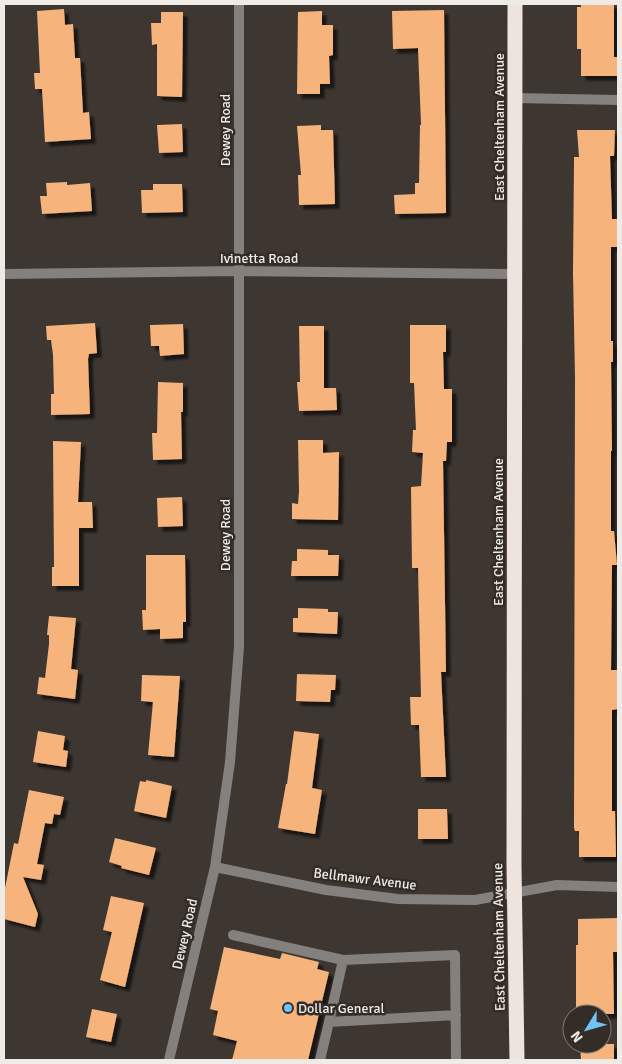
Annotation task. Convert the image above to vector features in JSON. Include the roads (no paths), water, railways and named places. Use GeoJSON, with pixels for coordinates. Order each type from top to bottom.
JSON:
{"type":"FeatureCollection","features":[{"type":"Feature","properties":{"kind":"highway","name":"East Cheltenham Avenue"},"geometry":{"type":"LineString","coordinates":[[515,4],[514,893],[517,1060]]}},
{"type":"Feature","properties":{"kind":"street","name":"Dewey Road"},"geometry":{"type":"LineString","coordinates":[[169,1060],[215,867],[230,762],[239,647],[239,4]]}},
{"type":"Feature","properties":{"kind":"street"},"geometry":{"type":"LineString","coordinates":[[515,98],[618,100]]}},
{"type":"Feature","properties":{"kind":"street","name":"Ivinetta Road"},"geometry":{"type":"LineString","coordinates":[[4,274],[239,272],[514,274]]}},
{"type":"Feature","properties":{"kind":"street","name":"Bellmawr Avenue"},"geometry":{"type":"LineString","coordinates":[[215,867],[326,890],[398,899],[475,900],[557,886],[618,887]]}},
{"type":"Feature","properties":{"kind":"street"},"geometry":{"type":"LineString","coordinates":[[233,935],[343,960],[455,955],[456,1060]]}},
{"type":"Feature","properties":{"kind":"street"},"geometry":{"type":"LineString","coordinates":[[320,1060],[343,960]]}},
{"type":"Feature","properties":{"kind":"street"},"geometry":{"type":"LineString","coordinates":[[329,1022],[456,1015]]}},
{"type":"Feature","properties":{"kind":"place","name":"Dollar General"},"geometry":{"type":"Point","coordinates":[288,1008]}}]}
